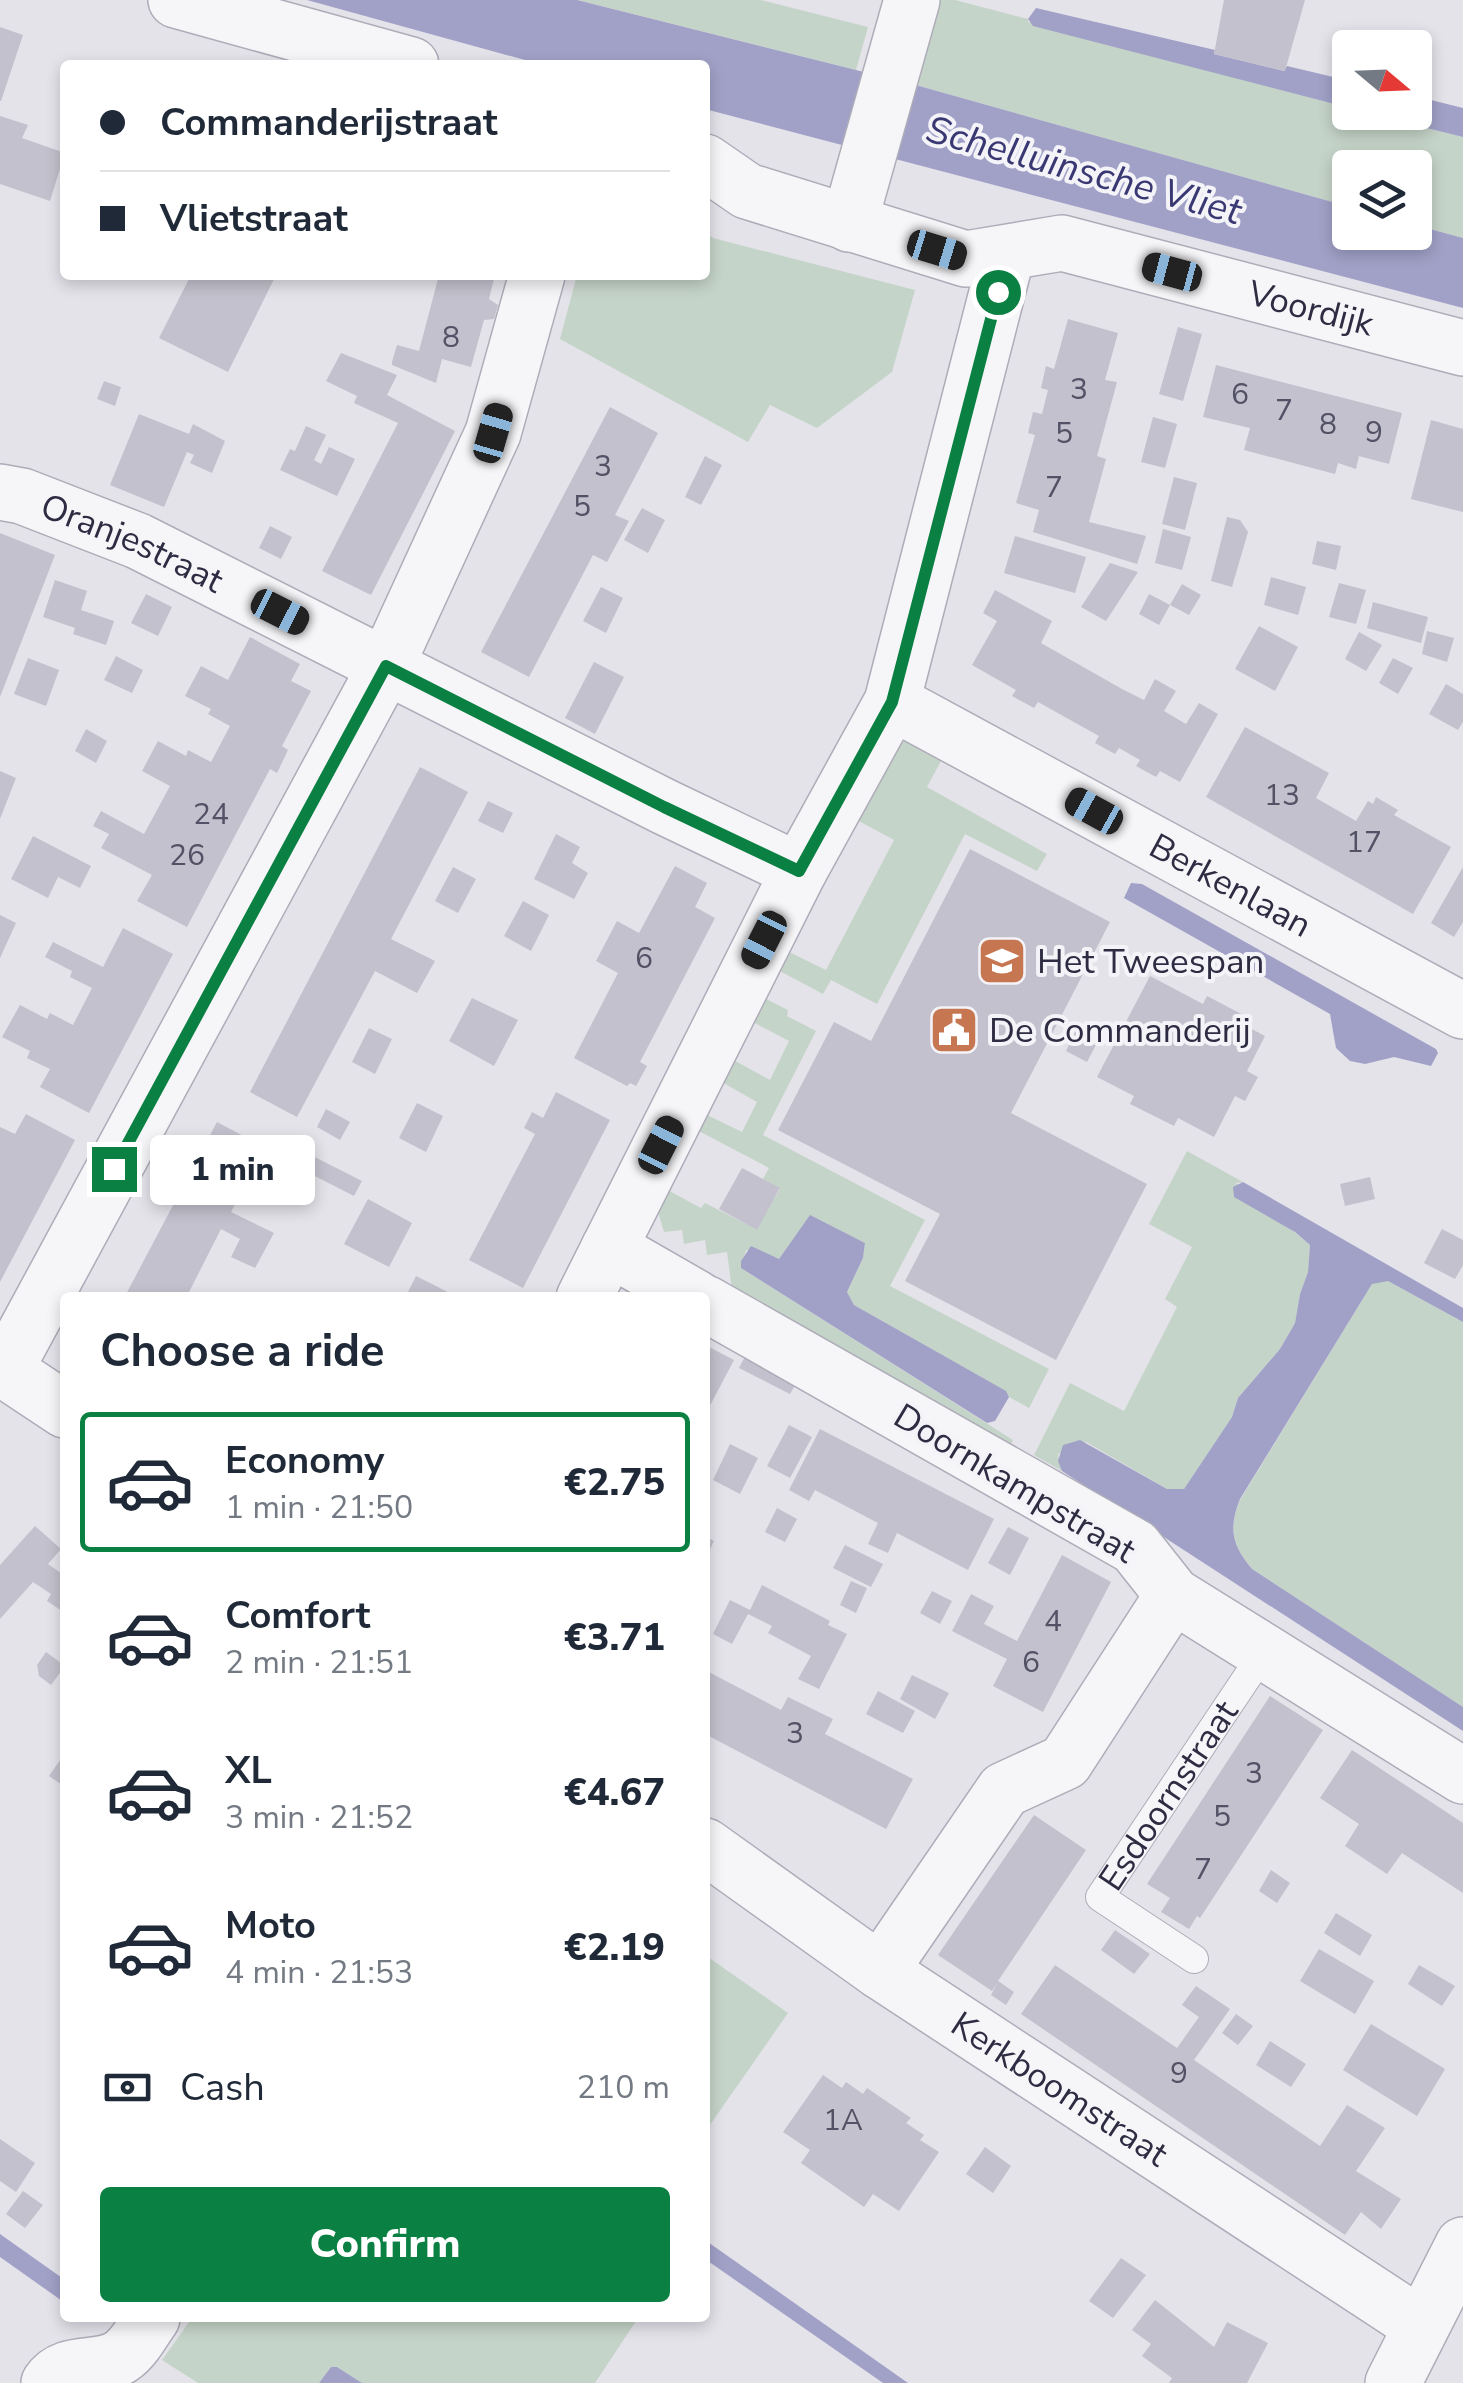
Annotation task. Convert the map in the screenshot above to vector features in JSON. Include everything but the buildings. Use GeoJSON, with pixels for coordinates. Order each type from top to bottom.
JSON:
{"type":"FeatureCollection","features":[{"type":"Feature","properties":{"kind":"street"},"geometry":{"type":"LineString","coordinates":[[176,0],[393,60]]}},
{"type":"Feature","properties":{"kind":"street"},"geometry":{"type":"LineString","coordinates":[[849,224],[912,0]]}},
{"type":"Feature","properties":{"kind":"street","name":"Voordijk"},"geometry":{"type":"LineString","coordinates":[[710,166],[747,192],[966,259],[1062,243],[1463,348]]}},
{"type":"Feature","properties":{"kind":"street"},"geometry":{"type":"LineString","coordinates":[[587,1292],[799,871],[892,702],[1008,254]]}},
{"type":"Feature","properties":{"kind":"street"},"geometry":{"type":"LineString","coordinates":[[60,1407],[2,1369],[386,666],[493,433],[535,280]]}},
{"type":"Feature","properties":{"kind":"street","name":"Oranjestraat"},"geometry":{"type":"LineString","coordinates":[[0,492],[22,496],[138,541],[664,807],[799,871]]}},
{"type":"Feature","properties":{"kind":"street","name":"Berkenlaan"},"geometry":{"type":"LineString","coordinates":[[892,702],[1463,1011]]}},
{"type":"Feature","properties":{"kind":"street"},"geometry":{"type":"LineString","coordinates":[[609,1248],[686,1292]]}},
{"type":"Feature","properties":{"kind":"street","name":"Doornkampstraat"},"geometry":{"type":"LineString","coordinates":[[710,1305],[1134,1546],[1173,1595],[1463,1776]]}},
{"type":"Feature","properties":{"kind":"street"},"geometry":{"type":"LineString","coordinates":[[880,1971],[1004,1790],[1065,1762],[1173,1595]]}},
{"type":"Feature","properties":{"kind":"street","name":"Kerkboomstraat"},"geometry":{"type":"LineString","coordinates":[[710,1850],[880,1971],[1420,2326]]}},
{"type":"Feature","properties":{"kind":"street"},"geometry":{"type":"LineString","coordinates":[[1393,2383],[1463,2245]]}},
{"type":"Feature","properties":{"kind":"street"},"geometry":{"type":"LineString","coordinates":[[50,2383],[65,2368],[101,2364],[126,2354],[149,2322]]}},
{"type":"Feature","properties":{"kind":"lane","name":"Esdoornstraat"},"geometry":{"type":"LineString","coordinates":[[1194,1959],[1100,1897],[1264,1652]]}},
{"type":"Feature","properties":{"kind":"green space"},"geometry":{"type":"Polygon","coordinates":[[[577,0],[761,0],[868,27],[856,70],[577,0]]]}},
{"type":"Feature","properties":{"kind":"green space"},"geometry":{"type":"Polygon","coordinates":[[[936,0],[955,0],[1332,103],[1332,130],[1432,129],[1463,137],[1463,238],[1432,230],[1432,150],[1332,150],[1332,202],[912,84],[936,0]]]}},
{"type":"Feature","properties":{"kind":"green space"},"geometry":{"type":"Polygon","coordinates":[[[710,236],[915,290],[892,372],[817,428],[770,405],[748,442],[560,339],[576,280],[710,280],[710,236]]]}},
{"type":"Feature","properties":{"kind":"green space"},"geometry":{"type":"Polygon","coordinates":[[[908,740],[948,748],[927,787],[1047,854],[1037,871],[965,834],[877,1004],[831,980],[823,994],[776,969],[785,950],[826,970],[894,840],[855,819],[898,744],[908,740]]]}},
{"type":"Feature","properties":{"kind":"green space"},"geometry":{"type":"Polygon","coordinates":[[[762,997],[816,1031],[763,1135],[925,1220],[890,1286],[1049,1369],[1029,1408],[854,1305],[847,1292],[863,1258],[865,1243],[810,1216],[779,1259],[746,1250],[741,1268],[1013,1440],[1004,1457],[734,1304],[727,1252],[707,1255],[705,1240],[684,1244],[682,1230],[664,1232],[655,1202],[662,1187],[701,1208],[705,1203],[756,1229],[780,1189],[763,1179],[769,1168],[693,1128],[701,1112],[742,1132],[757,1102],[718,1080],[730,1058],[770,1080],[789,1041],[749,1020],[762,997]]]}},
{"type":"Feature","properties":{"kind":"green space"},"geometry":{"type":"Polygon","coordinates":[[[1187,1151],[1243,1182],[1236,1183],[1310,1245],[1308,1272],[1295,1323],[1280,1349],[1238,1398],[1232,1417],[1184,1489],[1167,1489],[1086,1442],[1058,1454],[1062,1471],[1034,1455],[1070,1383],[1124,1411],[1177,1307],[1165,1299],[1192,1247],[1149,1224],[1187,1151]]]}},
{"type":"Feature","properties":{"kind":"green space"},"geometry":{"type":"Polygon","coordinates":[[[1381,1280],[1463,1322],[1463,1707],[1252,1569],[1234,1536],[1240,1500],[1372,1284],[1381,1280]]]}},
{"type":"Feature","properties":{"kind":"green space"},"geometry":{"type":"Polygon","coordinates":[[[710,1958],[788,2013],[710,2125],[710,1958]]]}},
{"type":"Feature","properties":{"kind":"green space"},"geometry":{"type":"Polygon","coordinates":[[[189,2322],[635,2322],[595,2383],[362,2383],[331,2367],[319,2383],[198,2383],[162,2360],[189,2322]]]}},
{"type":"Feature","properties":{"kind":"water","name":"Schelluinsche Vliet"},"geometry":{"type":"Polygon","coordinates":[[[307,0],[577,0],[912,84],[1332,202],[1332,250],[1432,250],[1432,230],[1463,238],[1463,308],[710,110],[710,60],[525,60],[307,0]]]}},
{"type":"Feature","properties":{"kind":"water"},"geometry":{"type":"Polygon","coordinates":[[[1036,8],[1215,50],[1214,54],[1284,71],[1287,66],[1332,77],[1332,103],[1033,26],[1028,19],[1036,8]]]}},
{"type":"Feature","properties":{"kind":"water"},"geometry":{"type":"Polygon","coordinates":[[[1432,100],[1463,108],[1463,137],[1432,129],[1432,100]]]}},
{"type":"Feature","properties":{"kind":"water"},"geometry":{"type":"Polygon","coordinates":[[[1131,883],[1142,884],[1436,1049],[1438,1053],[1431,1066],[1394,1057],[1365,1064],[1350,1061],[1336,1048],[1330,1014],[1124,898],[1131,883]]]}},
{"type":"Feature","properties":{"kind":"water"},"geometry":{"type":"Polygon","coordinates":[[[1243,1182],[1463,1308],[1463,1322],[1388,1281],[1372,1284],[1240,1499],[1233,1528],[1236,1544],[1252,1569],[1463,1707],[1463,1731],[1062,1471],[1058,1461],[1063,1445],[1080,1440],[1167,1489],[1184,1489],[1232,1417],[1238,1398],[1280,1349],[1295,1323],[1308,1272],[1310,1245],[1234,1197],[1233,1187],[1243,1182]]]}},
{"type":"Feature","properties":{"kind":"water"},"geometry":{"type":"Polygon","coordinates":[[[810,1215],[865,1243],[863,1258],[847,1292],[854,1305],[1006,1391],[1009,1397],[995,1421],[987,1423],[741,1268],[751,1246],[779,1259],[810,1215]]]}},
{"type":"Feature","properties":{"kind":"water"},"geometry":{"type":"Polygon","coordinates":[[[0,2234],[60,2276],[60,2299],[0,2257],[0,2234]]]}},
{"type":"Feature","properties":{"kind":"water"},"geometry":{"type":"Polygon","coordinates":[[[710,2244],[908,2383],[883,2383],[710,2262],[710,2244]]]}},
{"type":"Feature","properties":{"kind":"water"},"geometry":{"type":"Polygon","coordinates":[[[331,2367],[337,2367],[362,2383],[319,2383],[331,2367]]]}},
{"type":"Feature","properties":{"kind":"place","name":"Het Tweespan"},"geometry":{"type":"Point","coordinates":[1002,961]}},
{"type":"Feature","properties":{"kind":"place","name":"De Commanderij"},"geometry":{"type":"Point","coordinates":[954,1030]}},
{"type":"Feature","properties":{"kind":"route"},"geometry":{"type":"LineString","coordinates":[[114,1169],[386,666],[799,871],[892,702],[998,292]]}}]}
